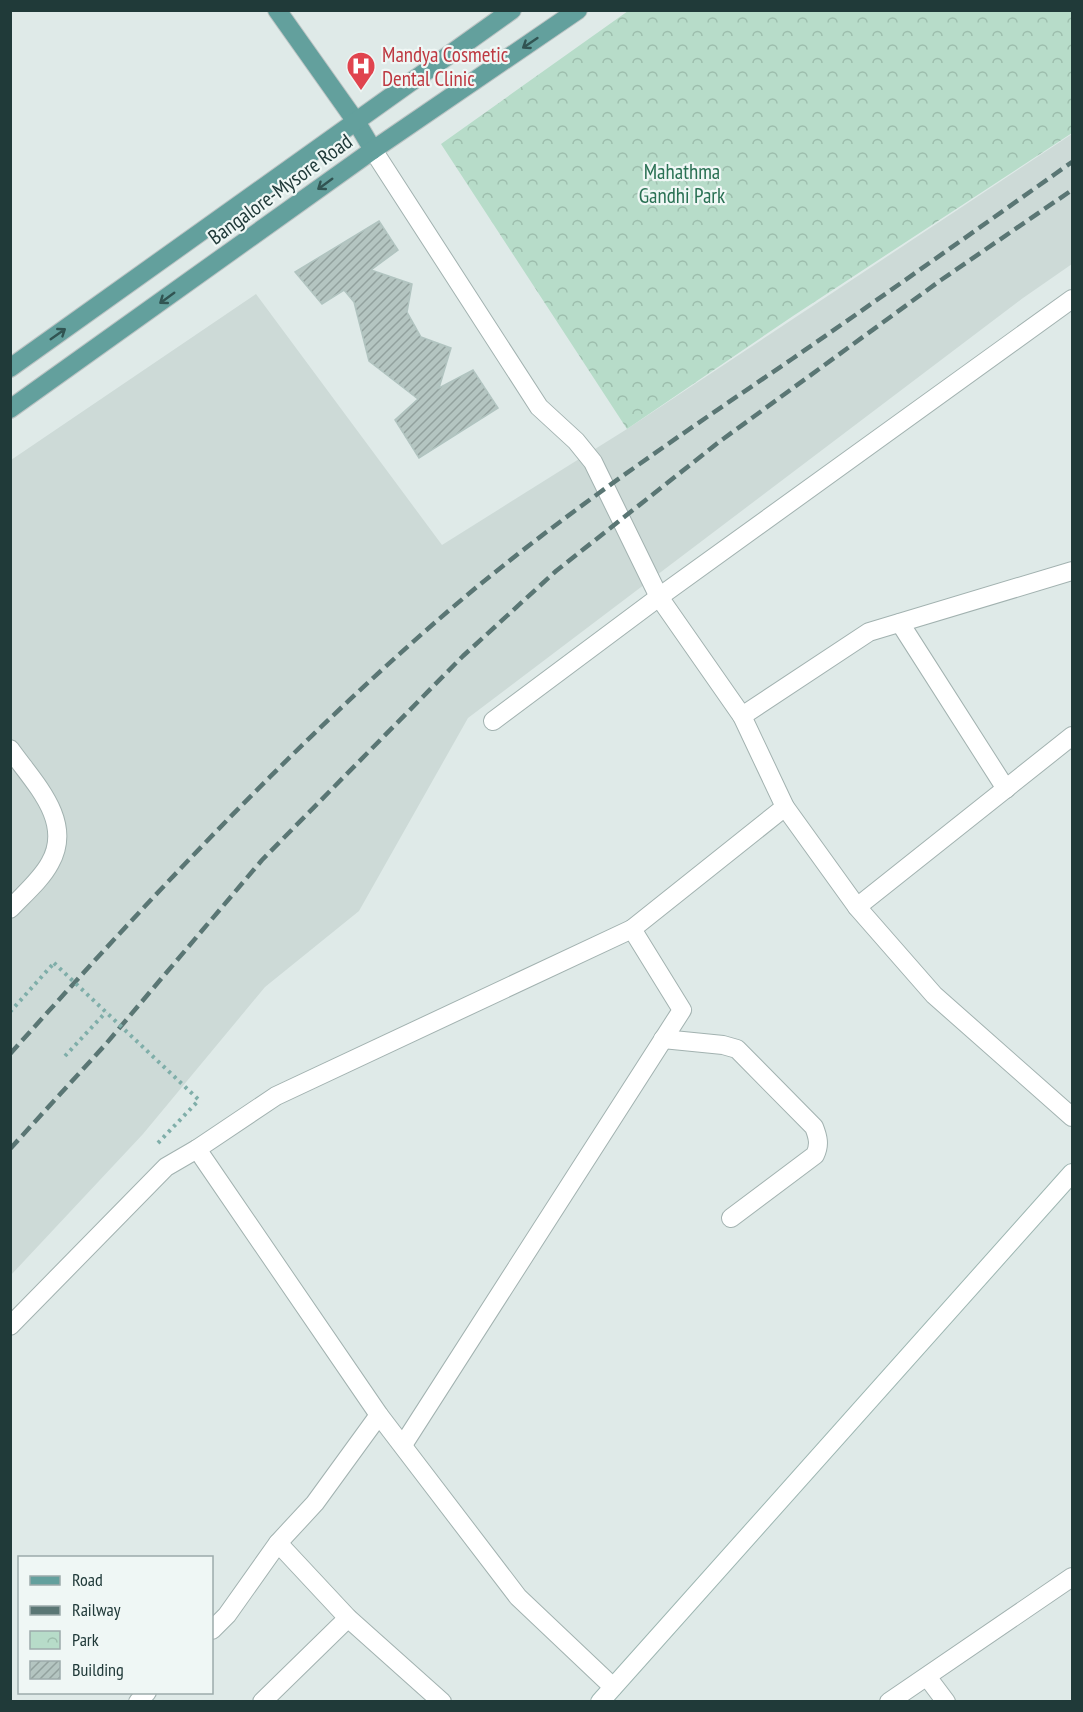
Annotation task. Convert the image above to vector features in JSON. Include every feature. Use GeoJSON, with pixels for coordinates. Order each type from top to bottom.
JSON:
{"type":"FeatureCollection","features":[{"type":"Feature","properties":{"kind":"main road"},"geometry":{"type":"LineString","coordinates":[[277,10],[357,123],[373,150]]}},
{"type":"Feature","properties":{"kind":"main road","name":"Bangalore-Mysore Road"},"geometry":{"type":"LineString","coordinates":[[10,368],[357,123],[512,10]]}},
{"type":"Feature","properties":{"kind":"main road","name":"Bangalore-Mysore Road"},"geometry":{"type":"LineString","coordinates":[[10,409],[373,150],[578,10]]}},
{"type":"Feature","properties":{"kind":"street"},"geometry":{"type":"LineString","coordinates":[[373,150],[539,407],[576,441],[594,462],[659,597],[742,717],[785,807],[857,907],[934,995],[1072,1117]]}},
{"type":"Feature","properties":{"kind":"street"},"geometry":{"type":"LineString","coordinates":[[493,721],[659,597],[1072,299]]}},
{"type":"Feature","properties":{"kind":"street"},"geometry":{"type":"LineString","coordinates":[[742,717],[869,632],[1072,571]]}},
{"type":"Feature","properties":{"kind":"street"},"geometry":{"type":"LineString","coordinates":[[900,622],[1006,789]]}},
{"type":"Feature","properties":{"kind":"street"},"geometry":{"type":"LineString","coordinates":[[857,907],[1072,736]]}},
{"type":"Feature","properties":{"kind":"street"},"geometry":{"type":"LineString","coordinates":[[10,749],[55,815],[59,840],[50,865],[10,909]]}},
{"type":"Feature","properties":{"kind":"street"},"geometry":{"type":"LineString","coordinates":[[10,1326],[166,1167],[276,1096],[632,929],[785,807]]}},
{"type":"Feature","properties":{"kind":"street"},"geometry":{"type":"LineString","coordinates":[[403,1445],[682,1010],[632,929]]}},
{"type":"Feature","properties":{"kind":"street"},"geometry":{"type":"LineString","coordinates":[[663,1039],[723,1045],[737,1049],[814,1127],[819,1148],[815,1155],[731,1218]]}},
{"type":"Feature","properties":{"kind":"street"},"geometry":{"type":"LineString","coordinates":[[197,1149],[379,1416],[518,1597],[613,1687]]}},
{"type":"Feature","properties":{"kind":"street"},"geometry":{"type":"LineString","coordinates":[[600,1701],[1072,1173]]}},
{"type":"Feature","properties":{"kind":"street"},"geometry":{"type":"LineString","coordinates":[[213,1629],[227,1615],[278,1543],[315,1503],[379,1416]]}},
{"type":"Feature","properties":{"kind":"street"},"geometry":{"type":"LineString","coordinates":[[278,1543],[348,1618],[442,1701]]}},
{"type":"Feature","properties":{"kind":"street"},"geometry":{"type":"LineString","coordinates":[[889,1701],[928,1678],[1072,1577]]}},
{"type":"Feature","properties":{"kind":"street"},"geometry":{"type":"LineString","coordinates":[[262,1701],[348,1618]]}},
{"type":"Feature","properties":{"kind":"street"},"geometry":{"type":"LineString","coordinates":[[928,1678],[946,1701]]}},
{"type":"Feature","properties":{"kind":"path"},"geometry":{"type":"LineString","coordinates":[[10,1012],[54,963],[200,1100],[155,1146]]}},
{"type":"Feature","properties":{"kind":"path"},"geometry":{"type":"LineString","coordinates":[[65,1056],[106,1012]]}},
{"type":"Feature","properties":{"kind":"shaded area"},"geometry":{"type":"Polygon","coordinates":[[[1072,134],[1072,264],[1023,298],[468,718],[359,911],[265,987],[143,1134],[11,1275],[11,460],[256,294],[442,545],[627,429],[1072,134]]]}},
{"type":"Feature","properties":{"kind":"green space","name":"Mahathma Gandhi Park"},"geometry":{"type":"Polygon","coordinates":[[[628,11],[1072,11],[1072,133],[793,316],[627,429],[441,144],[628,11]]]}},
{"type":"Feature","properties":{"kind":"building"},"geometry":{"type":"Polygon","coordinates":[[[379,221],[398,250],[371,270],[412,284],[407,312],[421,337],[451,348],[439,388],[473,370],[498,408],[419,458],[395,420],[418,399],[369,361],[354,302],[344,290],[322,304],[295,272],[379,221]]]}},
{"type":"Feature","properties":{"kind":"railway"},"geometry":{"type":"LineString","coordinates":[[10,1054],[224,823],[336,713],[453,607],[535,541],[619,479],[1072,162]]}},
{"type":"Feature","properties":{"kind":"railway"},"geometry":{"type":"LineString","coordinates":[[10,1149],[105,1045],[262,860],[463,656],[556,571],[719,442],[941,280],[1072,190]]}},
{"type":"Feature","properties":{"kind":"place","name":"Mandya Cosmetic Dental Clinic"},"geometry":{"type":"Point","coordinates":[361,92]}}]}
